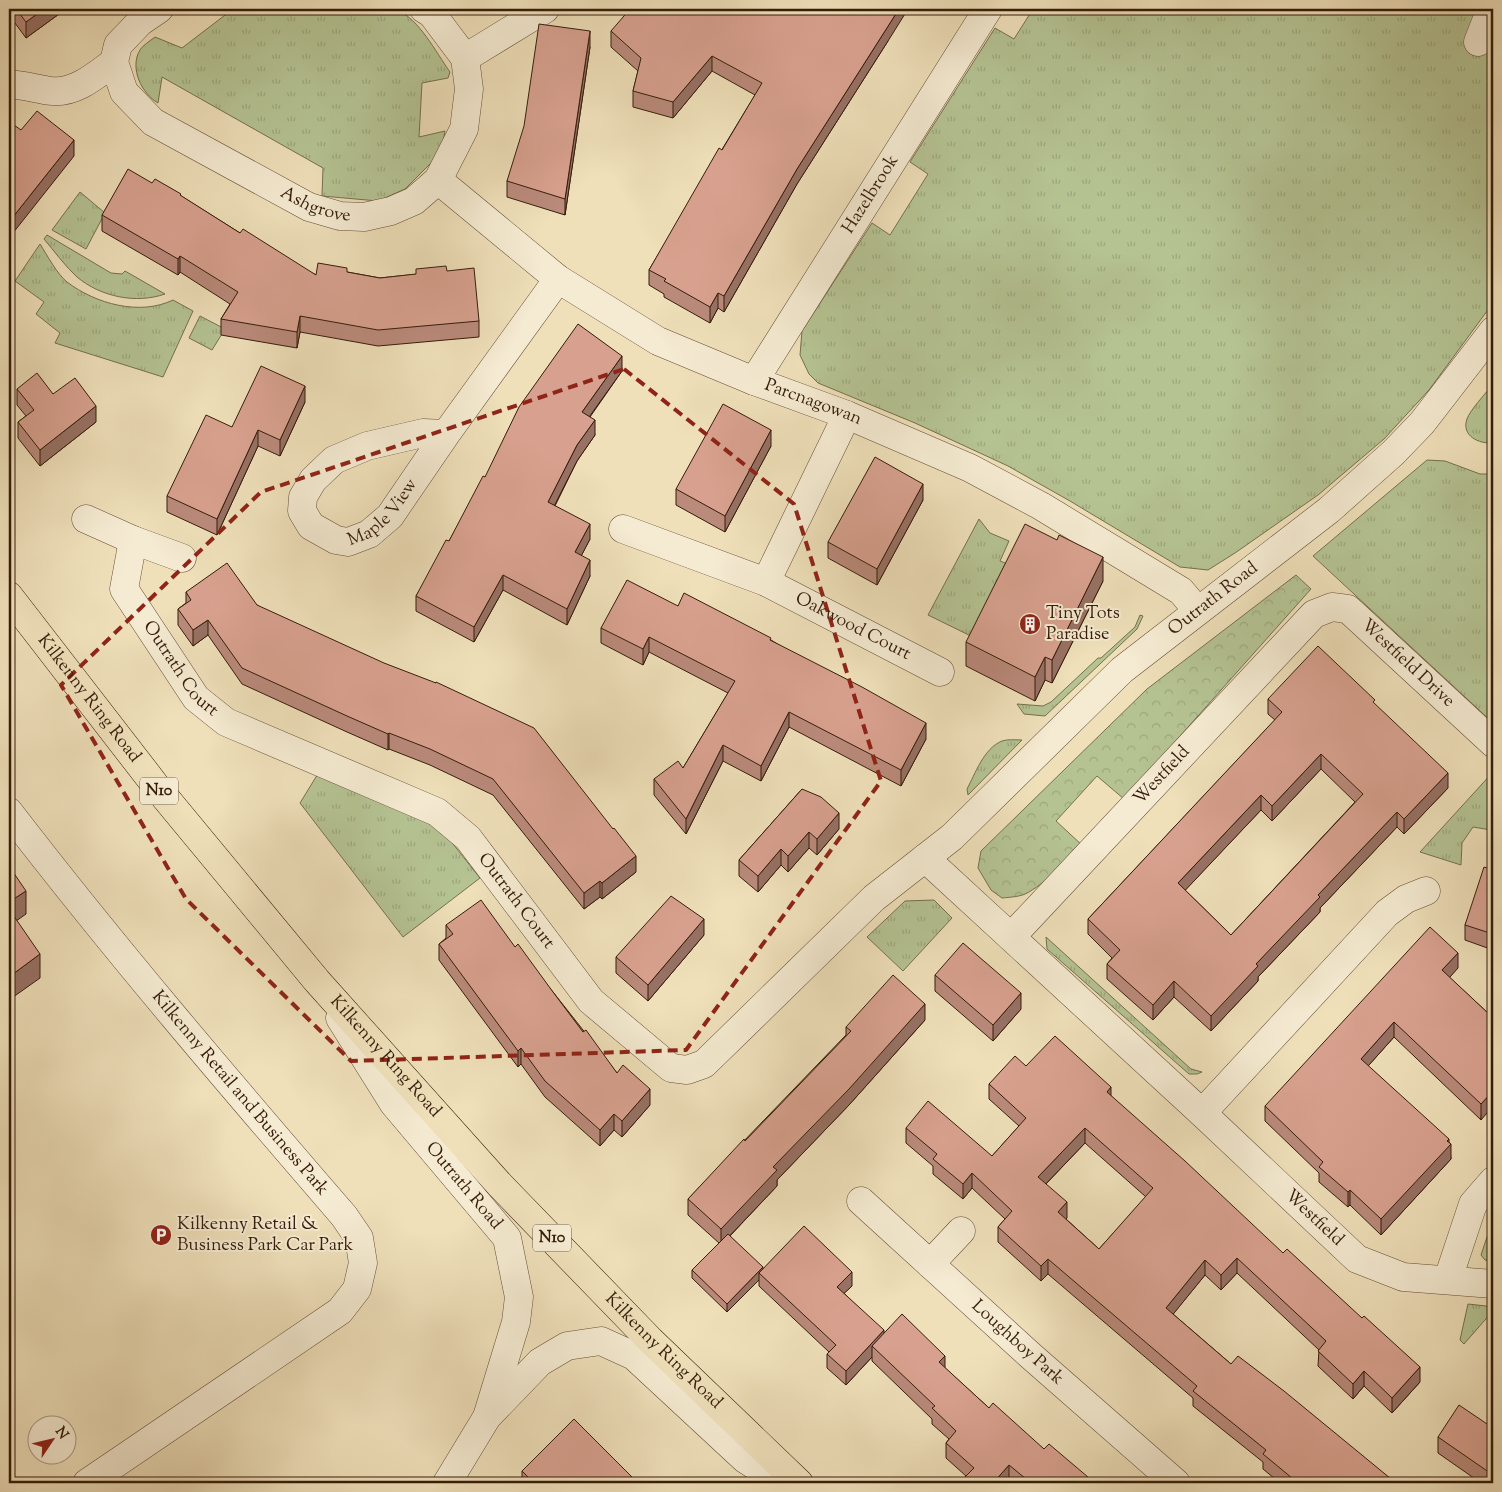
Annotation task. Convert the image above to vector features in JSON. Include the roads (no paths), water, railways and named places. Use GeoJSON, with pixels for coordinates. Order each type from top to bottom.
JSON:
{"type":"FeatureCollection","features":[{"type":"Feature","properties":{"kind":"highway","name":"Kilkenny Ring Road"},"geometry":{"type":"LineString","coordinates":[[9,596],[158,790],[317,981],[500,1184],[636,1326],[799,1483]]}},
{"type":"Feature","properties":{"kind":"street"},"geometry":{"type":"LineString","coordinates":[[9,84],[53,91],[75,88],[114,62],[118,45],[140,22],[159,9]]}},
{"type":"Feature","properties":{"kind":"street","name":"Ashgrove"},"geometry":{"type":"LineString","coordinates":[[114,62],[124,92],[153,122],[309,207],[340,216],[364,217],[392,211],[414,201],[438,180],[464,129],[469,89],[465,58],[432,14],[424,9]]}},
{"type":"Feature","properties":{"kind":"street"},"geometry":{"type":"LineString","coordinates":[[465,58],[545,9]]}},
{"type":"Feature","properties":{"kind":"street","name":"Hazelbrook"},"geometry":{"type":"LineString","coordinates":[[754,381],[988,9]]}},
{"type":"Feature","properties":{"kind":"street"},"geometry":{"type":"LineString","coordinates":[[1478,42],[1491,9]]}},
{"type":"Feature","properties":{"kind":"street","name":"Parcnagowan"},"geometry":{"type":"LineString","coordinates":[[438,180],[558,279],[658,341],[754,381],[847,415],[970,468],[1040,506],[1181,591],[1197,610]]}},
{"type":"Feature","properties":{"kind":"street","name":"Maple View"},"geometry":{"type":"LineString","coordinates":[[446,434],[423,434],[367,446],[334,460],[313,480],[302,497],[302,511],[311,526],[336,540],[348,542],[370,534],[390,516],[446,434],[558,279]]}},
{"type":"Feature","properties":{"kind":"street","name":"Outrath Road"},"geometry":{"type":"LineString","coordinates":[[925,858],[952,837],[1122,670],[1197,610],[1329,510],[1394,453],[1422,423],[1493,332]]}},
{"type":"Feature","properties":{"kind":"street"},"geometry":{"type":"LineString","coordinates":[[766,582],[847,415]]}},
{"type":"Feature","properties":{"kind":"street"},"geometry":{"type":"LineString","coordinates":[[86,519],[133,540],[182,558]]}},
{"type":"Feature","properties":{"kind":"street","name":"Oakwood Court"},"geometry":{"type":"LineString","coordinates":[[622,530],[766,582],[940,672]]}},
{"type":"Feature","properties":{"kind":"street","name":"Outrath Court"},"geometry":{"type":"LineString","coordinates":[[133,540],[124,589],[196,698],[226,722],[437,812],[468,838],[590,1002],[671,1068],[687,1070],[704,1064],[874,898],[925,858]]}},
{"type":"Feature","properties":{"kind":"street","name":"Westfield Drive"},"geometry":{"type":"LineString","coordinates":[[1314,614],[1332,607],[1348,609],[1493,743]]}},
{"type":"Feature","properties":{"kind":"street","name":"Westfield"},"geometry":{"type":"LineString","coordinates":[[1011,937],[1314,614]]}},
{"type":"Feature","properties":{"kind":"street","name":"Kilkenny Retail and Business Park"},"geometry":{"type":"LineString","coordinates":[[9,812],[129,964],[344,1216],[359,1238],[364,1263],[358,1289],[340,1311],[87,1483]]}},
{"type":"Feature","properties":{"kind":"street","name":"Westfield"},"geometry":{"type":"LineString","coordinates":[[925,858],[1202,1113],[1357,1259],[1403,1277],[1493,1284]]}},
{"type":"Feature","properties":{"kind":"street"},"geometry":{"type":"LineString","coordinates":[[1202,1113],[1387,913],[1406,899],[1426,891]]}},
{"type":"Feature","properties":{"kind":"street","name":"Outrath Road"},"geometry":{"type":"LineString","coordinates":[[317,981],[394,1104],[507,1238],[519,1297],[516,1322],[487,1417]]}},
{"type":"Feature","properties":{"kind":"street"},"geometry":{"type":"LineString","coordinates":[[1448,1279],[1473,1204],[1493,1181]]}},
{"type":"Feature","properties":{"kind":"street","name":"Loughboy Park"},"geometry":{"type":"LineString","coordinates":[[861,1201],[1050,1373],[1176,1483]]}},
{"type":"Feature","properties":{"kind":"street"},"geometry":{"type":"LineString","coordinates":[[930,1264],[961,1231]]}},
{"type":"Feature","properties":{"kind":"street","name":"Outrath Road"},"geometry":{"type":"LineString","coordinates":[[447,1483],[487,1417],[540,1362],[567,1346],[601,1341],[634,1356],[745,1459],[782,1483]]}},
{"type":"Feature","properties":{"kind":"place","name":"Tiny Tots Paradise"},"geometry":{"type":"Point","coordinates":[1030,624]}},
{"type":"Feature","properties":{"kind":"place","name":"Kilkenny Retail & Business Park Car Park"},"geometry":{"type":"Point","coordinates":[161,1235]}}]}
